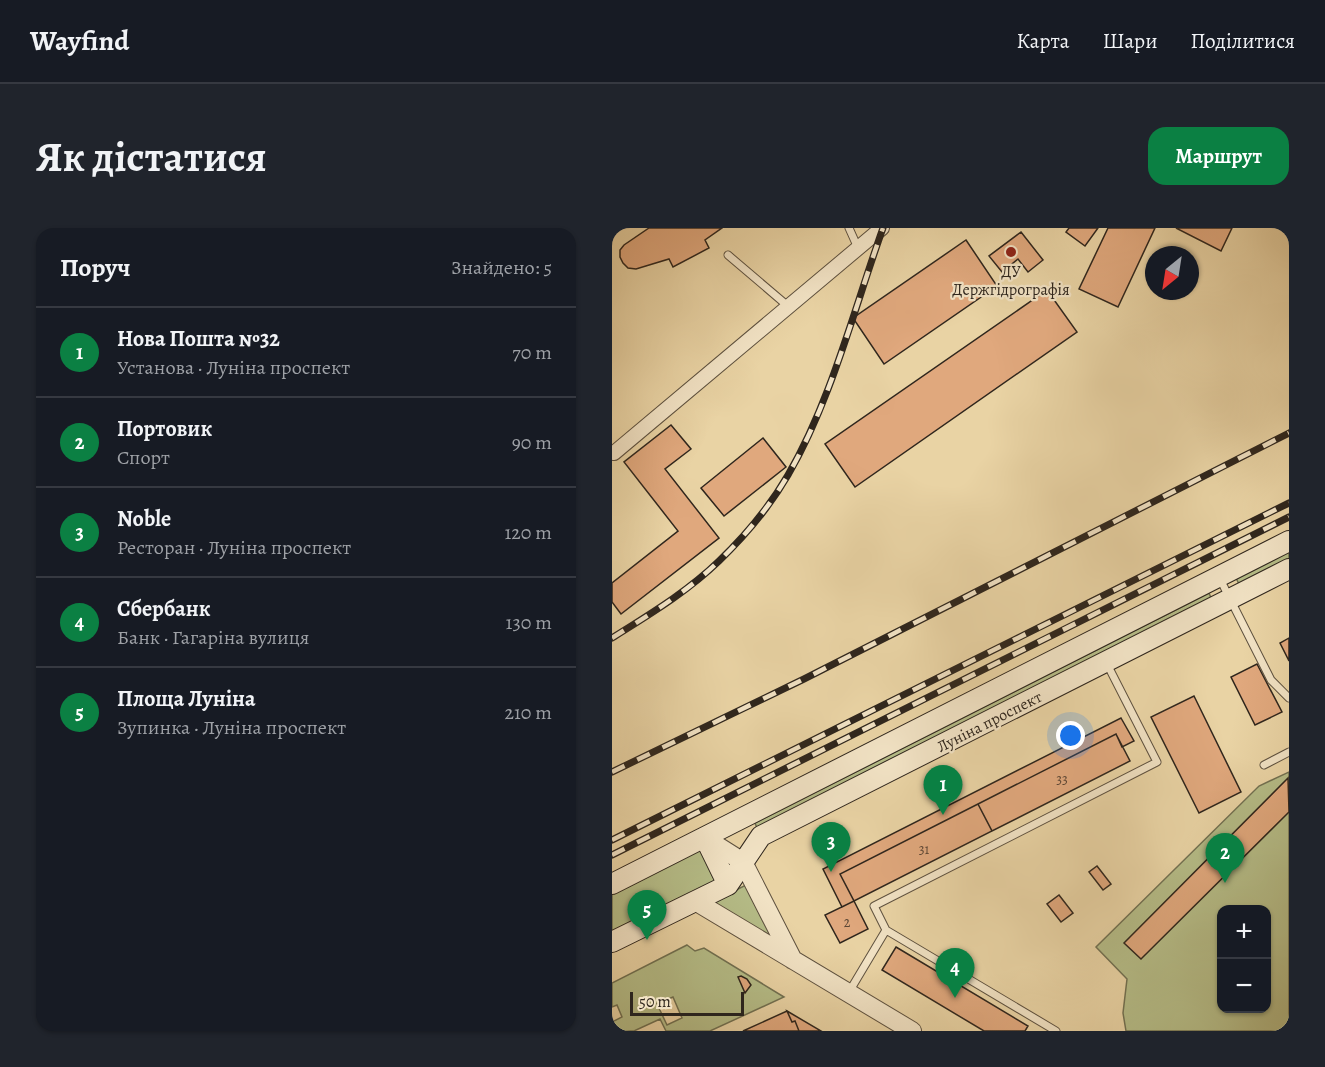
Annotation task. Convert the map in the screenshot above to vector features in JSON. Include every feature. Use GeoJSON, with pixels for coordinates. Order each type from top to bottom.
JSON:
{"type":"FeatureCollection","features":[{"type":"Feature","properties":{"kind":"main road","name":"Луніна проспект"},"geometry":{"type":"LineString","coordinates":[[612,884],[1289,541]]}},
{"type":"Feature","properties":{"kind":"main road","name":"Луніна проспект"},"geometry":{"type":"LineString","coordinates":[[612,942],[728,885],[761,836],[1289,569]]}},
{"type":"Feature","properties":{"kind":"main road"},"geometry":{"type":"LineString","coordinates":[[705,838],[728,885]]}},
{"type":"Feature","properties":{"kind":"street"},"geometry":{"type":"LineString","coordinates":[[613,452],[882,228]]}},
{"type":"Feature","properties":{"kind":"street"},"geometry":{"type":"LineString","coordinates":[[705,838],[744,862],[793,960]]}},
{"type":"Feature","properties":{"kind":"street"},"geometry":{"type":"LineString","coordinates":[[695,901],[912,1031]]}},
{"type":"Feature","properties":{"kind":"lane"},"geometry":{"type":"LineString","coordinates":[[849,228],[858,248]]}},
{"type":"Feature","properties":{"kind":"lane"},"geometry":{"type":"LineString","coordinates":[[728,255],[789,307]]}},
{"type":"Feature","properties":{"kind":"lane"},"geometry":{"type":"LineString","coordinates":[[1218,577],[1270,680],[1289,698]]}},
{"type":"Feature","properties":{"kind":"lane"},"geometry":{"type":"LineString","coordinates":[[1053,1030],[886,930],[874,906],[1157,762],[1106,662]]}},
{"type":"Feature","properties":{"kind":"lane"},"geometry":{"type":"LineString","coordinates":[[1264,765],[1289,752]]}},
{"type":"Feature","properties":{"kind":"lane"},"geometry":{"type":"LineString","coordinates":[[848,993],[886,930]]}},
{"type":"Feature","properties":{"kind":"green space"},"geometry":{"type":"Polygon","coordinates":[[[1289,552],[1289,559],[1239,584],[1236,578],[1289,552]]]}},
{"type":"Feature","properties":{"kind":"green space"},"geometry":{"type":"Polygon","coordinates":[[[1209,593],[1211,598],[757,828],[755,823],[1209,593]]]}},
{"type":"Feature","properties":{"kind":"green space"},"geometry":{"type":"Polygon","coordinates":[[[1289,772],[1289,1031],[1126,1031],[1123,1013],[1127,979],[1096,947],[1259,786],[1289,772]]]}},
{"type":"Feature","properties":{"kind":"green space"},"geometry":{"type":"Polygon","coordinates":[[[701,849],[717,881],[612,933],[612,893],[701,849]]]}},
{"type":"Feature","properties":{"kind":"green space"},"geometry":{"type":"Polygon","coordinates":[[[746,885],[773,938],[712,902],[746,885]]]}},
{"type":"Feature","properties":{"kind":"green space"},"geometry":{"type":"Polygon","coordinates":[[[687,945],[695,951],[704,948],[784,997],[710,1031],[666,1031],[660,1019],[634,1031],[612,1031],[612,1022],[622,1017],[617,1005],[612,1007],[612,983],[687,945]],[[673,997],[657,1004],[667,1025],[682,1018],[673,997]]]}},
{"type":"Feature","properties":{"kind":"building"},"geometry":{"type":"Polygon","coordinates":[[[649,228],[722,228],[705,240],[709,248],[673,267],[669,259],[636,269],[628,268],[620,257],[620,250],[649,228]]]}},
{"type":"Feature","properties":{"kind":"building"},"geometry":{"type":"Polygon","coordinates":[[[1069,228],[1098,228],[1085,246],[1066,232],[1069,228]]]}},
{"type":"Feature","properties":{"kind":"building"},"geometry":{"type":"Polygon","coordinates":[[[1108,228],[1155,228],[1118,307],[1079,289],[1108,228]]]}},
{"type":"Feature","properties":{"kind":"building"},"geometry":{"type":"Polygon","coordinates":[[[1176,228],[1232,228],[1221,251],[1176,228]]]}},
{"type":"Feature","properties":{"kind":"building"},"geometry":{"type":"Polygon","coordinates":[[[1021,232],[1043,260],[1028,272],[1018,259],[1002,272],[989,256],[1021,232]]]}},
{"type":"Feature","properties":{"kind":"building"},"geometry":{"type":"Polygon","coordinates":[[[966,240],[997,286],[884,364],[853,318],[966,240]]]}},
{"type":"Feature","properties":{"kind":"building"},"geometry":{"type":"Polygon","coordinates":[[[1047,290],[1077,332],[855,487],[825,444],[1047,290]]]}},
{"type":"Feature","properties":{"kind":"building"},"geometry":{"type":"Polygon","coordinates":[[[671,425],[691,449],[665,469],[719,538],[621,614],[612,602],[612,583],[678,531],[624,462],[671,425]]]}},
{"type":"Feature","properties":{"kind":"building"},"geometry":{"type":"Polygon","coordinates":[[[763,438],[786,467],[724,516],[701,488],[763,438]]]}},
{"type":"Feature","properties":{"kind":"building"},"geometry":{"type":"Polygon","coordinates":[[[1289,638],[1289,661],[1280,643],[1289,638]]]}},
{"type":"Feature","properties":{"kind":"building"},"geometry":{"type":"Polygon","coordinates":[[[1257,664],[1282,712],[1255,725],[1231,677],[1257,664]]]}},
{"type":"Feature","properties":{"kind":"building"},"geometry":{"type":"Polygon","coordinates":[[[1194,696],[1241,792],[1199,813],[1151,717],[1194,696]]]}},
{"type":"Feature","properties":{"kind":"building"},"geometry":{"type":"Polygon","coordinates":[[[1121,718],[1134,741],[1122,747],[1116,734],[840,874],[854,901],[842,907],[823,869],[1121,718]]]}},
{"type":"Feature","properties":{"kind":"building"},"geometry":{"type":"Polygon","coordinates":[[[1116,734],[1130,761],[992,831],[978,804],[1116,734]]]}},
{"type":"Feature","properties":{"kind":"building"},"geometry":{"type":"Polygon","coordinates":[[[1288,778],[1289,812],[1141,959],[1124,943],[1288,778]]]}},
{"type":"Feature","properties":{"kind":"building"},"geometry":{"type":"Polygon","coordinates":[[[978,804],[992,831],[854,901],[840,874],[978,804]]]}},
{"type":"Feature","properties":{"kind":"building"},"geometry":{"type":"Polygon","coordinates":[[[1097,866],[1111,884],[1103,890],[1089,872],[1097,866]]]}},
{"type":"Feature","properties":{"kind":"building"},"geometry":{"type":"Polygon","coordinates":[[[1059,895],[1073,913],[1061,922],[1047,904],[1059,895]]]}},
{"type":"Feature","properties":{"kind":"building"},"geometry":{"type":"Polygon","coordinates":[[[854,901],[868,929],[840,943],[825,915],[854,901]]]}},
{"type":"Feature","properties":{"kind":"building"},"geometry":{"type":"Polygon","coordinates":[[[896,947],[1028,1026],[1025,1031],[984,1031],[882,970],[896,947]]]}},
{"type":"Feature","properties":{"kind":"building"},"geometry":{"type":"Polygon","coordinates":[[[741,976],[751,985],[745,993],[738,977],[741,976]]]}},
{"type":"Feature","properties":{"kind":"building"},"geometry":{"type":"Polygon","coordinates":[[[787,1011],[821,1031],[799,1031],[787,1011]]]}},
{"type":"Feature","properties":{"kind":"building"},"geometry":{"type":"Polygon","coordinates":[[[787,1011],[799,1031],[743,1031],[787,1011]]]}},
{"type":"Feature","properties":{"kind":"railway"},"geometry":{"type":"LineString","coordinates":[[612,638],[668,602],[707,572],[748,531],[781,487],[817,417],[841,354],[883,228]]}},
{"type":"Feature","properties":{"kind":"railway"},"geometry":{"type":"LineString","coordinates":[[612,772],[804,679],[1289,433]]}},
{"type":"Feature","properties":{"kind":"railway"},"geometry":{"type":"LineString","coordinates":[[612,840],[1289,503]]}},
{"type":"Feature","properties":{"kind":"railway"},"geometry":{"type":"LineString","coordinates":[[612,855],[1289,517]]}},
{"type":"Feature","properties":{"kind":"place","name":"ДУ Держгідрографія"},"geometry":{"type":"Point","coordinates":[1011,252]}},
{"type":"Feature","properties":{"kind":"place","name":"Нова Пошта №32"},"geometry":{"type":"Point","coordinates":[943,815]}},
{"type":"Feature","properties":{"kind":"place","name":"Noble"},"geometry":{"type":"Point","coordinates":[831,872]}},
{"type":"Feature","properties":{"kind":"place","name":"Портовик"},"geometry":{"type":"Point","coordinates":[1225,883]}},
{"type":"Feature","properties":{"kind":"place","name":"Площа Луніна"},"geometry":{"type":"Point","coordinates":[647,940]}},
{"type":"Feature","properties":{"kind":"place","name":"Сбербанк"},"geometry":{"type":"Point","coordinates":[955,998]}}]}
